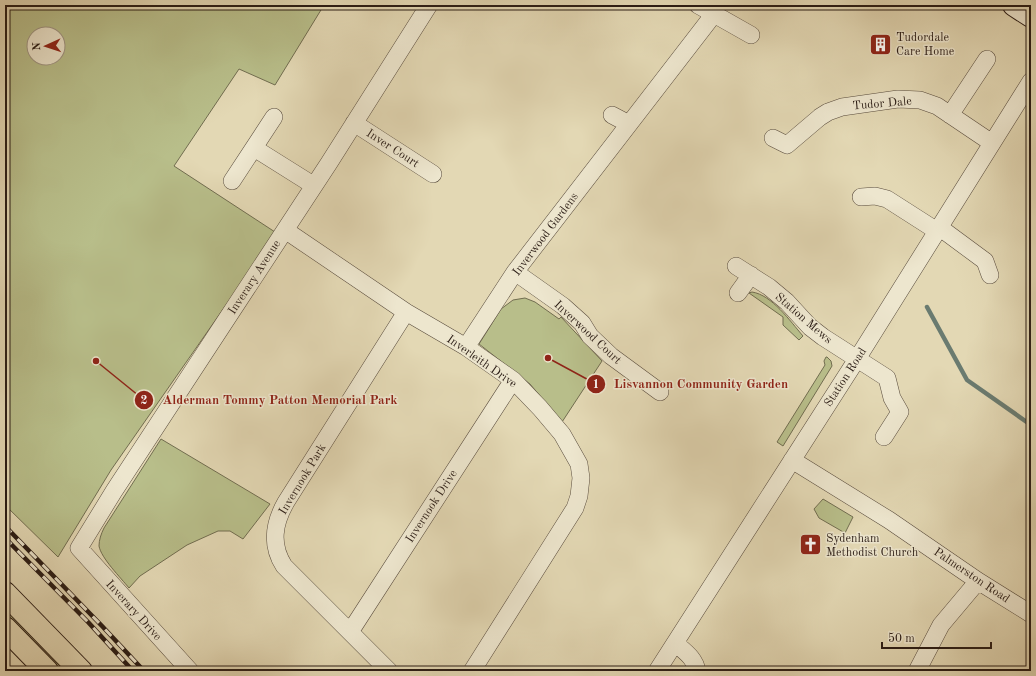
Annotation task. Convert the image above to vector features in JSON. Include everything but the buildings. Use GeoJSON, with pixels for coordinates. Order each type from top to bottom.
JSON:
{"type":"FeatureCollection","features":[{"type":"Feature","properties":{"kind":"highway"},"geometry":{"type":"LineString","coordinates":[[5,593],[81,671]]}},
{"type":"Feature","properties":{"kind":"highway"},"geometry":{"type":"LineString","coordinates":[[5,628],[47,671]]}},
{"type":"Feature","properties":{"kind":"main road"},"geometry":{"type":"LineString","coordinates":[[1014,5],[1031,16]]}},
{"type":"Feature","properties":{"kind":"street","name":"Inverary Avenue"},"geometry":{"type":"LineString","coordinates":[[79,548],[114,491],[285,230],[429,5]]}},
{"type":"Feature","properties":{"kind":"street"},"geometry":{"type":"LineString","coordinates":[[698,5],[751,36]]}},
{"type":"Feature","properties":{"kind":"street","name":"Inverwood Gardens"},"geometry":{"type":"LineString","coordinates":[[466,347],[515,272],[714,14]]}},
{"type":"Feature","properties":{"kind":"street"},"geometry":{"type":"LineString","coordinates":[[950,115],[986,59]]}},
{"type":"Feature","properties":{"kind":"street","name":"Station Road"},"geometry":{"type":"LineString","coordinates":[[657,671],[857,359],[1031,81]]}},
{"type":"Feature","properties":{"kind":"street","name":"Tudor Dale"},"geometry":{"type":"LineString","coordinates":[[773,138],[787,145],[820,117],[828,112],[842,107],[872,102],[920,100],[937,106],[992,144]]}},
{"type":"Feature","properties":{"kind":"street"},"geometry":{"type":"LineString","coordinates":[[612,115],[629,124]]}},
{"type":"Feature","properties":{"kind":"street"},"geometry":{"type":"LineString","coordinates":[[232,181],[274,117]]}},
{"type":"Feature","properties":{"kind":"street","name":"Inver Court"},"geometry":{"type":"LineString","coordinates":[[354,123],[433,174]]}},
{"type":"Feature","properties":{"kind":"street"},"geometry":{"type":"LineString","coordinates":[[254,148],[313,185]]}},
{"type":"Feature","properties":{"kind":"street"},"geometry":{"type":"LineString","coordinates":[[861,197],[875,196],[887,199],[938,229],[985,261],[990,275]]}},
{"type":"Feature","properties":{"kind":"street","name":"Inverleith Drive"},"geometry":{"type":"LineString","coordinates":[[285,230],[406,312],[466,347],[513,380],[562,434],[580,464],[581,478],[579,496],[575,508],[472,671]]}},
{"type":"Feature","properties":{"kind":"street","name":"Station Mews"},"geometry":{"type":"LineString","coordinates":[[736,266],[769,287],[787,302],[817,333],[888,378],[892,398],[900,412],[884,437]]}},
{"type":"Feature","properties":{"kind":"street","name":"Inverwood Court"},"geometry":{"type":"LineString","coordinates":[[515,272],[563,306],[582,323],[590,336],[611,356],[660,392]]}},
{"type":"Feature","properties":{"kind":"street"},"geometry":{"type":"LineString","coordinates":[[738,293],[751,275]]}},
{"type":"Feature","properties":{"kind":"street","name":"Invernook Park"},"geometry":{"type":"LineString","coordinates":[[389,671],[284,566],[278,557],[275,543],[276,527],[280,512],[406,312]]}},
{"type":"Feature","properties":{"kind":"street","name":"Invernook Drive"},"geometry":{"type":"LineString","coordinates":[[350,632],[513,380]]}},
{"type":"Feature","properties":{"kind":"street","name":"Palmerston Road"},"geometry":{"type":"LineString","coordinates":[[792,460],[895,524],[978,581],[1031,614]]}},
{"type":"Feature","properties":{"kind":"street","name":"Inverary Drive"},"geometry":{"type":"LineString","coordinates":[[79,548],[190,671]]}},
{"type":"Feature","properties":{"kind":"street"},"geometry":{"type":"LineString","coordinates":[[917,671],[941,625],[978,581]]}},
{"type":"Feature","properties":{"kind":"street"},"geometry":{"type":"LineString","coordinates":[[675,643],[692,657],[696,664],[697,671]]}},
{"type":"Feature","properties":{"kind":"green space"},"geometry":{"type":"Polygon","coordinates":[[[5,5],[324,5],[275,85],[239,69],[174,166],[275,232],[263,252],[111,470],[58,557],[5,505],[5,5]]]}},
{"type":"Feature","properties":{"kind":"green space"},"geometry":{"type":"Polygon","coordinates":[[[752,292],[767,298],[773,303],[803,336],[799,340],[783,325],[783,317],[749,293],[752,292]]]}},
{"type":"Feature","properties":{"kind":"green space"},"geometry":{"type":"Polygon","coordinates":[[[525,298],[535,302],[559,319],[561,317],[602,361],[562,422],[530,384],[479,344],[501,309],[513,300],[525,298]]]}},
{"type":"Feature","properties":{"kind":"green space"},"geometry":{"type":"Polygon","coordinates":[[[826,357],[831,361],[832,366],[783,446],[777,442],[825,365],[824,361],[826,357]]]}},
{"type":"Feature","properties":{"kind":"green space"},"geometry":{"type":"Polygon","coordinates":[[[161,439],[270,504],[243,539],[230,531],[218,531],[187,545],[140,576],[129,588],[103,556],[99,546],[100,539],[104,528],[161,439]]]}},
{"type":"Feature","properties":{"kind":"green space"},"geometry":{"type":"Polygon","coordinates":[[[823,499],[853,517],[845,533],[819,518],[814,509],[823,499]]]}},
{"type":"Feature","properties":{"kind":"green space"},"geometry":{"type":"Polygon","coordinates":[[[5,604],[70,671],[59,671],[5,614],[5,604]]]}},
{"type":"Feature","properties":{"kind":"waterway"},"geometry":{"type":"LineString","coordinates":[[927,307],[967,380],[1031,425]]}},
{"type":"Feature","properties":{"kind":"railway"},"geometry":{"type":"LineString","coordinates":[[5,526],[144,671]]}},
{"type":"Feature","properties":{"kind":"railway"},"geometry":{"type":"LineString","coordinates":[[5,538],[88,622],[133,671]]}},
{"type":"Feature","properties":{"kind":"place","name":"Tudordale Care Home"},"geometry":{"type":"Point","coordinates":[880,44]}},
{"type":"Feature","properties":{"kind":"place","name":"Lisvannon Community Garden"},"geometry":{"type":"Point","coordinates":[548,358]}},
{"type":"Feature","properties":{"kind":"place","name":"Alderman Tommy Patton Memorial Park"},"geometry":{"type":"Point","coordinates":[96,361]}},
{"type":"Feature","properties":{"kind":"place","name":"Sydenham Methodist Church"},"geometry":{"type":"Point","coordinates":[810,545]}}]}
